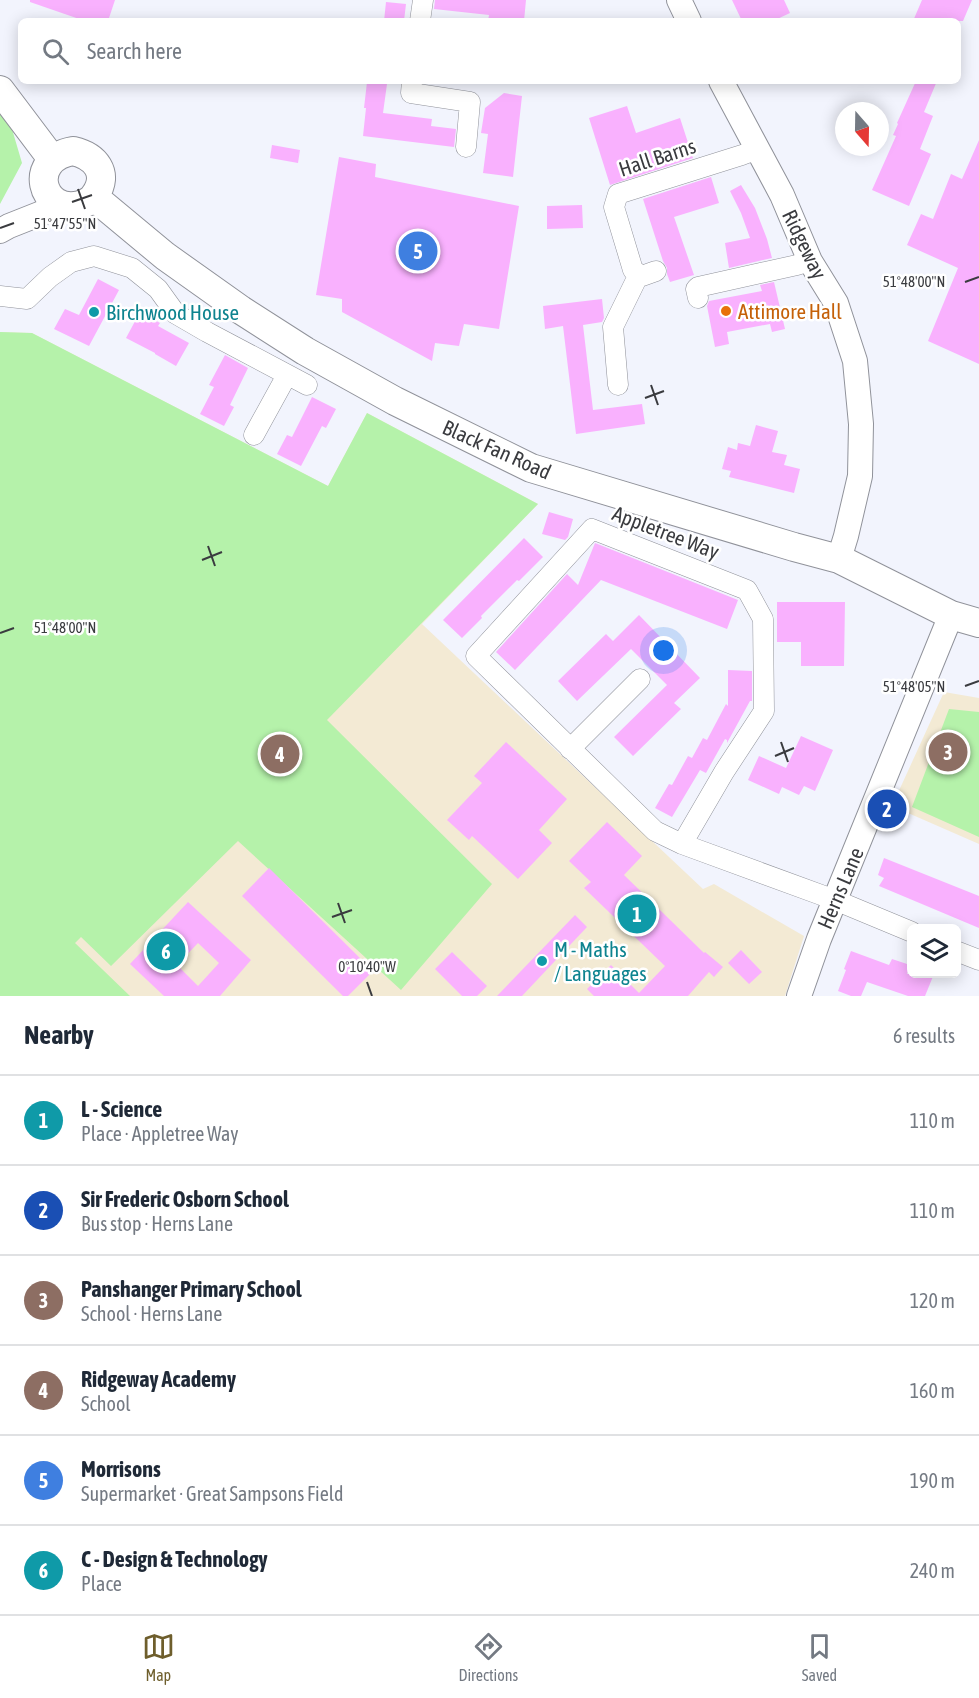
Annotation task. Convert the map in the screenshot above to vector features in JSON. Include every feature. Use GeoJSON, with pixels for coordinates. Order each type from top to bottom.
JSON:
{"type":"FeatureCollection","features":[{"type":"Feature","properties":{"kind":"main road"},"geometry":{"type":"LineString","coordinates":[[0,90],[48,168]]}},
{"type":"Feature","properties":{"kind":"main road"},"geometry":{"type":"LineString","coordinates":[[73,151],[83,153],[93,158],[99,166],[99,188],[94,197],[85,203],[73,207],[62,205],[51,198],[45,190],[48,168],[62,153],[73,151]]}},
{"type":"Feature","properties":{"kind":"main road","name":"Black Fan Road"},"geometry":{"type":"LineString","coordinates":[[94,197],[165,256],[241,310],[304,351],[437,423],[531,468],[839,559],[951,615],[979,623]]}},
{"type":"Feature","properties":{"kind":"street"},"geometry":{"type":"LineString","coordinates":[[420,18],[423,0]]}},
{"type":"Feature","properties":{"kind":"street"},"geometry":{"type":"LineString","coordinates":[[679,0],[688,18]]}},
{"type":"Feature","properties":{"kind":"street"},"geometry":{"type":"LineString","coordinates":[[412,84],[411,93],[470,102],[466,147]]}},
{"type":"Feature","properties":{"kind":"street","name":"Ridgeway"},"geometry":{"type":"LineString","coordinates":[[723,84],[782,195],[810,261],[836,303],[855,362],[861,424],[860,476],[839,559]]}},
{"type":"Feature","properties":{"kind":"street","name":"Hall Barns"},"geometry":{"type":"LineString","coordinates":[[618,385],[613,327],[647,272],[633,270],[614,207],[618,194],[758,149]]}},
{"type":"Feature","properties":{"kind":"street"},"geometry":{"type":"LineString","coordinates":[[4,229],[29,203],[48,168]]}},
{"type":"Feature","properties":{"kind":"street"},"geometry":{"type":"LineString","coordinates":[[4,229],[62,205]]}},
{"type":"Feature","properties":{"kind":"street"},"geometry":{"type":"LineString","coordinates":[[0,296],[27,299],[71,262],[94,256],[132,268],[159,289],[176,314],[307,385]]}},
{"type":"Feature","properties":{"kind":"street"},"geometry":{"type":"LineString","coordinates":[[698,298],[696,289],[698,287],[810,261]]}},
{"type":"Feature","properties":{"kind":"street"},"geometry":{"type":"LineString","coordinates":[[254,435],[287,375]]}},
{"type":"Feature","properties":{"kind":"street","name":"Appletree Way"},"geometry":{"type":"LineString","coordinates":[[682,844],[724,772],[764,711],[763,619],[747,590],[592,530],[476,656],[655,831],[682,844],[835,900],[907,930]]}},
{"type":"Feature","properties":{"kind":"street","name":"Herns Lane"},"geometry":{"type":"LineString","coordinates":[[799,996],[819,939],[951,615]]}},
{"type":"Feature","properties":{"kind":"street"},"geometry":{"type":"LineString","coordinates":[[570,749],[640,679]]}},
{"type":"Feature","properties":{"kind":"street"},"geometry":{"type":"LineString","coordinates":[[961,953],[979,960]]}},
{"type":"Feature","properties":{"kind":"shaded area"},"geometry":{"type":"Polygon","coordinates":[[[0,332],[32,333],[328,486],[367,413],[538,504],[422,624],[703,889],[714,884],[804,936],[785,996],[0,996],[0,332]]]}},
{"type":"Feature","properties":{"kind":"shaded area"},"geometry":{"type":"Polygon","coordinates":[[[944,692],[979,698],[979,844],[892,806],[944,692]]]}},
{"type":"Feature","properties":{"kind":"green space"},"geometry":{"type":"Polygon","coordinates":[[[0,112],[12,129],[22,163],[0,204],[0,112]]]}},
{"type":"Feature","properties":{"kind":"green space"},"geometry":{"type":"Polygon","coordinates":[[[0,332],[32,333],[328,486],[367,413],[538,504],[327,720],[492,884],[401,990],[238,841],[111,966],[81,937],[75,943],[130,996],[0,996],[0,332]]]}},
{"type":"Feature","properties":{"kind":"green space"},"geometry":{"type":"Polygon","coordinates":[[[949,709],[979,712],[979,837],[912,807],[949,709]]]}},
{"type":"Feature","properties":{"kind":"building"},"geometry":{"type":"Polygon","coordinates":[[[30,0],[115,0],[109,18],[76,18],[30,2],[30,0]]]}},
{"type":"Feature","properties":{"kind":"building"},"geometry":{"type":"Polygon","coordinates":[[[435,0],[526,0],[524,18],[488,18],[489,15],[434,9],[435,0]]]}},
{"type":"Feature","properties":{"kind":"building"},"geometry":{"type":"Polygon","coordinates":[[[732,0],[784,0],[790,13],[779,18],[741,18],[732,0]]]}},
{"type":"Feature","properties":{"kind":"building"},"geometry":{"type":"Polygon","coordinates":[[[922,0],[972,0],[963,21],[961,18],[914,18],[922,0]]]}},
{"type":"Feature","properties":{"kind":"building"},"geometry":{"type":"Polygon","coordinates":[[[386,2],[406,4],[404,18],[384,18],[386,2]]]}},
{"type":"Feature","properties":{"kind":"building"},"geometry":{"type":"Polygon","coordinates":[[[367,84],[387,84],[383,113],[432,119],[431,126],[456,129],[454,147],[363,136],[366,108],[364,108],[367,84]]]}},
{"type":"Feature","properties":{"kind":"building"},"geometry":{"type":"Polygon","coordinates":[[[915,84],[936,84],[924,112],[933,116],[920,149],[931,154],[909,206],[872,190],[889,156],[896,136],[893,135],[915,84]]]}},
{"type":"Feature","properties":{"kind":"building"},"geometry":{"type":"Polygon","coordinates":[[[504,93],[522,96],[513,177],[483,173],[488,134],[481,133],[485,108],[504,93]]]}},
{"type":"Feature","properties":{"kind":"building"},"geometry":{"type":"Polygon","coordinates":[[[627,106],[636,133],[680,118],[693,158],[610,185],[589,118],[627,106]]]}},
{"type":"Feature","properties":{"kind":"building"},"geometry":{"type":"Polygon","coordinates":[[[979,140],[979,364],[928,341],[958,268],[907,245],[921,214],[933,219],[951,174],[962,179],[979,140]]]}},
{"type":"Feature","properties":{"kind":"building"},"geometry":{"type":"Polygon","coordinates":[[[272,145],[300,150],[298,163],[270,158],[272,145]]]}},
{"type":"Feature","properties":{"kind":"building"},"geometry":{"type":"Polygon","coordinates":[[[339,157],[376,164],[375,177],[519,206],[499,329],[464,324],[459,346],[435,343],[432,361],[342,312],[342,299],[316,295],[339,157]]]}},
{"type":"Feature","properties":{"kind":"building"},"geometry":{"type":"Polygon","coordinates":[[[711,177],[719,203],[674,217],[694,275],[670,282],[643,199],[711,177]]]}},
{"type":"Feature","properties":{"kind":"building"},"geometry":{"type":"Polygon","coordinates":[[[741,185],[755,208],[772,258],[729,268],[725,243],[750,238],[730,191],[741,185]]]}},
{"type":"Feature","properties":{"kind":"building"},"geometry":{"type":"Polygon","coordinates":[[[582,205],[583,228],[547,229],[547,206],[582,205]]]}},
{"type":"Feature","properties":{"kind":"building","name":"Birchwood House"},"geometry":{"type":"Polygon","coordinates":[[[98,279],[119,290],[89,346],[54,329],[65,309],[79,315],[98,279]]]}},
{"type":"Feature","properties":{"kind":"building"},"geometry":{"type":"Polygon","coordinates":[[[774,282],[785,329],[772,332],[770,324],[727,332],[729,344],[715,347],[707,306],[709,301],[762,291],[760,285],[774,282]]]}},
{"type":"Feature","properties":{"kind":"building"},"geometry":{"type":"Polygon","coordinates":[[[602,299],[604,318],[602,322],[583,325],[593,410],[642,404],[645,424],[576,434],[563,326],[545,329],[543,306],[602,299]]]}},
{"type":"Feature","properties":{"kind":"building"},"geometry":{"type":"Polygon","coordinates":[[[140,312],[160,323],[158,326],[189,343],[176,366],[126,338],[140,312]]]}},
{"type":"Feature","properties":{"kind":"building"},"geometry":{"type":"Polygon","coordinates":[[[225,355],[248,368],[230,405],[234,407],[224,426],[200,414],[214,387],[209,385],[225,355]]]}},
{"type":"Feature","properties":{"kind":"building"},"geometry":{"type":"Polygon","coordinates":[[[312,397],[336,409],[326,428],[322,426],[301,466],[277,454],[287,435],[292,437],[312,397]]]}},
{"type":"Feature","properties":{"kind":"building"},"geometry":{"type":"Polygon","coordinates":[[[756,425],[778,431],[772,452],[787,455],[784,465],[800,469],[794,493],[729,477],[731,471],[722,469],[728,447],[737,450],[738,443],[750,446],[756,425]]]}},
{"type":"Feature","properties":{"kind":"building"},"geometry":{"type":"Polygon","coordinates":[[[549,512],[573,519],[565,540],[542,534],[549,512]]]}},
{"type":"Feature","properties":{"kind":"building"},"geometry":{"type":"Polygon","coordinates":[[[524,538],[543,557],[481,616],[482,618],[462,638],[443,620],[524,538]]]}},
{"type":"Feature","properties":{"kind":"building"},"geometry":{"type":"Polygon","coordinates":[[[595,543],[738,600],[727,629],[601,580],[515,670],[496,652],[567,574],[578,585],[595,543]]]}},
{"type":"Feature","properties":{"kind":"building"},"geometry":{"type":"Polygon","coordinates":[[[777,602],[845,602],[844,666],[801,666],[801,642],[777,642],[777,602]]]}},
{"type":"Feature","properties":{"kind":"building"},"geometry":{"type":"Polygon","coordinates":[[[639,615],[700,678],[674,703],[681,709],[633,756],[614,737],[667,685],[631,649],[577,701],[558,681],[606,634],[613,641],[639,615]]]}},
{"type":"Feature","properties":{"kind":"building"},"geometry":{"type":"Polygon","coordinates":[[[728,670],[752,671],[752,701],[727,743],[725,739],[706,773],[700,770],[672,817],[655,808],[669,784],[672,785],[688,756],[692,758],[703,738],[707,740],[726,704],[728,706],[728,670]]]}},
{"type":"Feature","properties":{"kind":"building"},"geometry":{"type":"Polygon","coordinates":[[[801,736],[833,750],[815,791],[804,786],[799,795],[782,787],[779,794],[748,780],[759,756],[786,768],[801,736]]]}},
{"type":"Feature","properties":{"kind":"building"},"geometry":{"type":"Polygon","coordinates":[[[506,742],[567,799],[539,830],[552,843],[518,879],[472,836],[469,840],[447,820],[482,783],[474,776],[506,742]]]}},
{"type":"Feature","properties":{"kind":"building"},"geometry":{"type":"Polygon","coordinates":[[[607,822],[642,856],[624,875],[704,953],[723,967],[714,977],[709,972],[688,996],[594,996],[587,989],[611,965],[639,993],[665,966],[584,888],[591,882],[569,861],[607,822]]]}},
{"type":"Feature","properties":{"kind":"building"},"geometry":{"type":"Polygon","coordinates":[[[884,858],[979,896],[979,928],[879,886],[884,878],[878,875],[884,858]]]}},
{"type":"Feature","properties":{"kind":"building"},"geometry":{"type":"Polygon","coordinates":[[[269,868],[373,971],[348,996],[343,996],[242,896],[269,868]]]}},
{"type":"Feature","properties":{"kind":"building"},"geometry":{"type":"Polygon","coordinates":[[[188,902],[251,960],[220,996],[164,996],[130,964],[188,902]],[[198,943],[177,965],[198,986],[219,963],[198,943]]]}},
{"type":"Feature","properties":{"kind":"building","name":"M - Maths / Languages"},"geometry":{"type":"Polygon","coordinates":[[[575,915],[587,927],[522,996],[497,996],[575,915]]]}},
{"type":"Feature","properties":{"kind":"building"},"geometry":{"type":"Polygon","coordinates":[[[741,950],[762,972],[749,984],[728,963],[741,950]]]}},
{"type":"Feature","properties":{"kind":"building"},"geometry":{"type":"Polygon","coordinates":[[[851,951],[889,965],[892,959],[907,964],[907,978],[932,978],[925,996],[908,996],[867,982],[861,996],[851,996],[838,991],[846,970],[844,969],[851,951]]]}},
{"type":"Feature","properties":{"kind":"building"},"geometry":{"type":"Polygon","coordinates":[[[452,952],[487,986],[477,996],[462,996],[435,969],[452,952]]]}},
{"type":"Feature","properties":{"kind":"place","name":"Morrisons"},"geometry":{"type":"Point","coordinates":[418,251]}},
{"type":"Feature","properties":{"kind":"place","name":"Attimore Hall"},"geometry":{"type":"Point","coordinates":[726,311]}},
{"type":"Feature","properties":{"kind":"place","name":"Birchwood House"},"geometry":{"type":"Point","coordinates":[94,312]}},
{"type":"Feature","properties":{"kind":"place","name":"Panshanger Primary School"},"geometry":{"type":"Point","coordinates":[948,752]}},
{"type":"Feature","properties":{"kind":"place","name":"Ridgeway Academy"},"geometry":{"type":"Point","coordinates":[280,754]}},
{"type":"Feature","properties":{"kind":"place","name":"Sir Frederic Osborn School"},"geometry":{"type":"Point","coordinates":[887,809]}},
{"type":"Feature","properties":{"kind":"place","name":"L - Science"},"geometry":{"type":"Point","coordinates":[637,914]}},
{"type":"Feature","properties":{"kind":"place","name":"C - Design & Technology"},"geometry":{"type":"Point","coordinates":[166,951]}},
{"type":"Feature","properties":{"kind":"place","name":"M - Maths / Languages"},"geometry":{"type":"Point","coordinates":[542,961]}}]}
